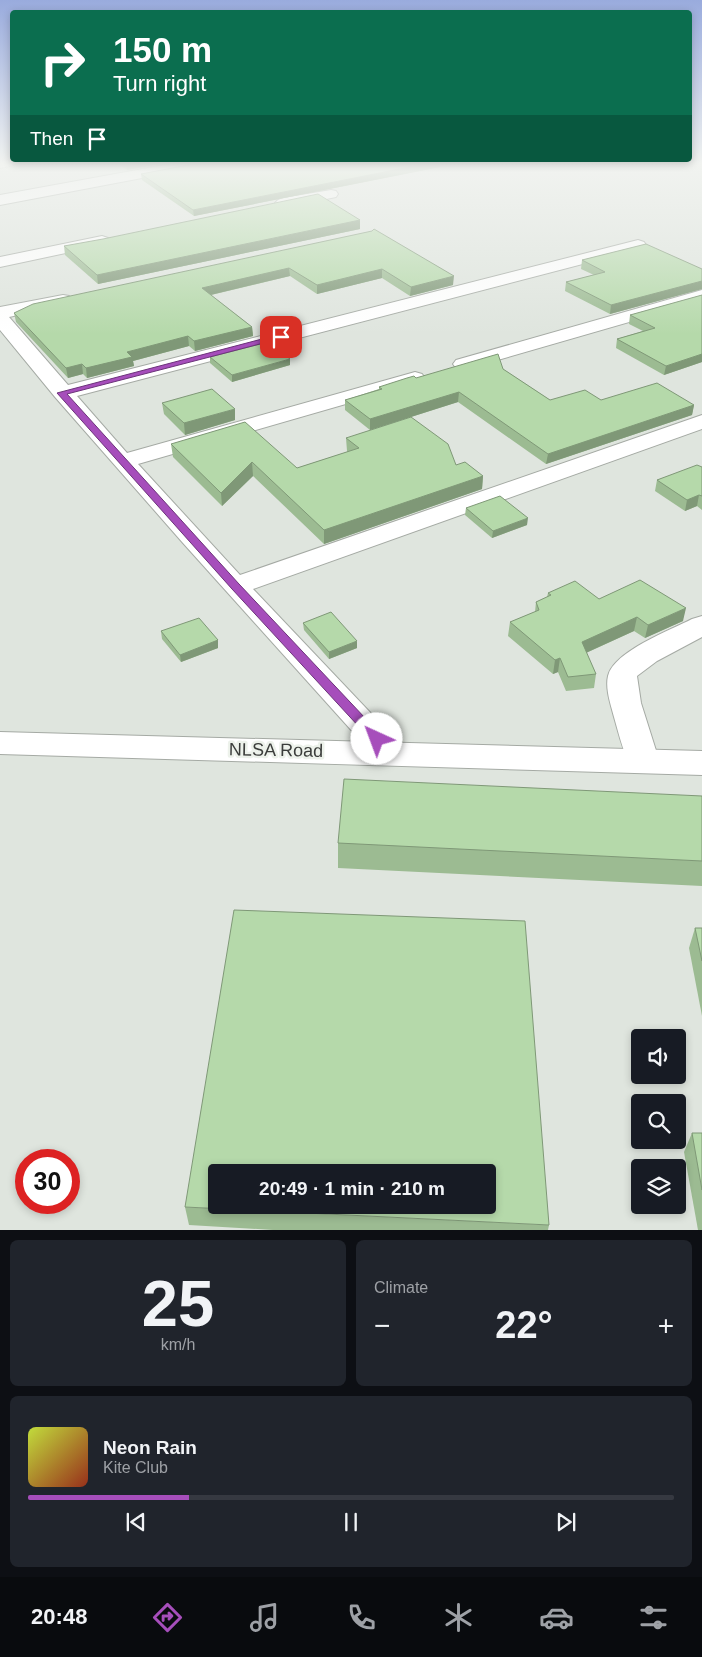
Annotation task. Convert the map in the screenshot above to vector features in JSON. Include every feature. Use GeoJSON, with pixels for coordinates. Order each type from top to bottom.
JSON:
{"type":"FeatureCollection","features":[{"type":"Feature","properties":{"kind":"street"},"geometry":{"type":"LineString","coordinates":[[0,262],[117,238]]}},
{"type":"Feature","properties":{"kind":"street"},"geometry":{"type":"LineString","coordinates":[[62,393],[638,245]]}},
{"type":"Feature","properties":{"kind":"street"},"geometry":{"type":"LineString","coordinates":[[123,461],[702,295]]}},
{"type":"Feature","properties":{"kind":"street"},"geometry":{"type":"LineString","coordinates":[[0,313],[77,297]]}},
{"type":"Feature","properties":{"kind":"street"},"geometry":{"type":"LineString","coordinates":[[0,318],[62,393],[390,753]]}},
{"type":"Feature","properties":{"kind":"street"},"geometry":{"type":"LineString","coordinates":[[236,586],[702,422]]}},
{"type":"Feature","properties":{"kind":"street"},"geometry":{"type":"LineString","coordinates":[[642,760],[622,686],[623,674],[633,662],[702,625]]}},
{"type":"Feature","properties":{"kind":"street","name":"NLSA Road"},"geometry":{"type":"LineString","coordinates":[[0,743],[702,763]]}},
{"type":"Feature","properties":{"kind":"building"},"geometry":{"type":"Polygon","coordinates":[[[197,219],[360,220],[97,275],[64,246],[197,219]]]}},
{"type":"Feature","properties":{"kind":"building"},"geometry":{"type":"Polygon","coordinates":[[[374,229],[454,276],[411,287],[382,269],[317,285],[289,268],[202,288],[252,327],[194,341],[188,336],[127,352],[132,357],[86,368],[82,364],[66,368],[14,313],[33,304],[372,231],[374,229]]]}},
{"type":"Feature","properties":{"kind":"building"},"geometry":{"type":"Polygon","coordinates":[[[646,244],[702,269],[702,281],[611,305],[566,282],[605,272],[582,260],[646,244]]]}},
{"type":"Feature","properties":{"kind":"building"},"geometry":{"type":"Polygon","coordinates":[[[702,295],[702,354],[666,366],[617,339],[655,328],[630,315],[702,295]]]}},
{"type":"Feature","properties":{"kind":"building"},"geometry":{"type":"Polygon","coordinates":[[[268,342],[290,359],[232,375],[210,357],[268,342]]]}},
{"type":"Feature","properties":{"kind":"building"},"geometry":{"type":"Polygon","coordinates":[[[498,354],[503,369],[550,400],[585,390],[601,400],[657,383],[694,405],[548,454],[459,392],[370,419],[345,400],[382,389],[379,387],[407,378],[414,376],[416,378],[498,354]]]}},
{"type":"Feature","properties":{"kind":"building"},"geometry":{"type":"Polygon","coordinates":[[[212,389],[235,409],[184,423],[162,403],[212,389]]]}},
{"type":"Feature","properties":{"kind":"building"},"geometry":{"type":"Polygon","coordinates":[[[411,417],[448,444],[456,465],[465,462],[483,476],[324,530],[252,462],[221,493],[171,444],[245,422],[297,468],[359,448],[346,438],[411,417]]]}},
{"type":"Feature","properties":{"kind":"building"},"geometry":{"type":"Polygon","coordinates":[[[697,465],[702,467],[702,496],[699,495],[687,500],[657,480],[697,465]]]}},
{"type":"Feature","properties":{"kind":"building"},"geometry":{"type":"Polygon","coordinates":[[[500,496],[528,518],[493,531],[466,508],[500,496]]]}},
{"type":"Feature","properties":{"kind":"building"},"geometry":{"type":"Polygon","coordinates":[[[640,580],[686,608],[648,625],[637,617],[582,642],[596,674],[568,677],[560,658],[555,660],[510,622],[539,610],[536,602],[551,595],[548,593],[575,581],[599,599],[640,580]]]}},
{"type":"Feature","properties":{"kind":"building"},"geometry":{"type":"Polygon","coordinates":[[[331,612],[357,641],[329,652],[303,623],[331,612]]]}},
{"type":"Feature","properties":{"kind":"building"},"geometry":{"type":"Polygon","coordinates":[[[199,618],[218,640],[180,655],[161,631],[199,618]]]}},
{"type":"Feature","properties":{"kind":"building"},"geometry":{"type":"Polygon","coordinates":[[[344,779],[702,796],[702,861],[338,843],[344,779]]]}},
{"type":"Feature","properties":{"kind":"building"},"geometry":{"type":"Polygon","coordinates":[[[234,910],[525,921],[549,1225],[327,1214],[496,1214],[496,1164],[208,1164],[208,1208],[185,1207],[234,910]]]}},
{"type":"Feature","properties":{"kind":"building"},"geometry":{"type":"Polygon","coordinates":[[[695,928],[702,928],[702,961],[695,928]]]}},
{"type":"Feature","properties":{"kind":"building"},"geometry":{"type":"Polygon","coordinates":[[[692,1133],[702,1133],[702,1190],[692,1133]]]}},
{"type":"Feature","properties":{"kind":"route"},"geometry":{"type":"LineString","coordinates":[[281,337],[62,393],[377,739]]}}]}
